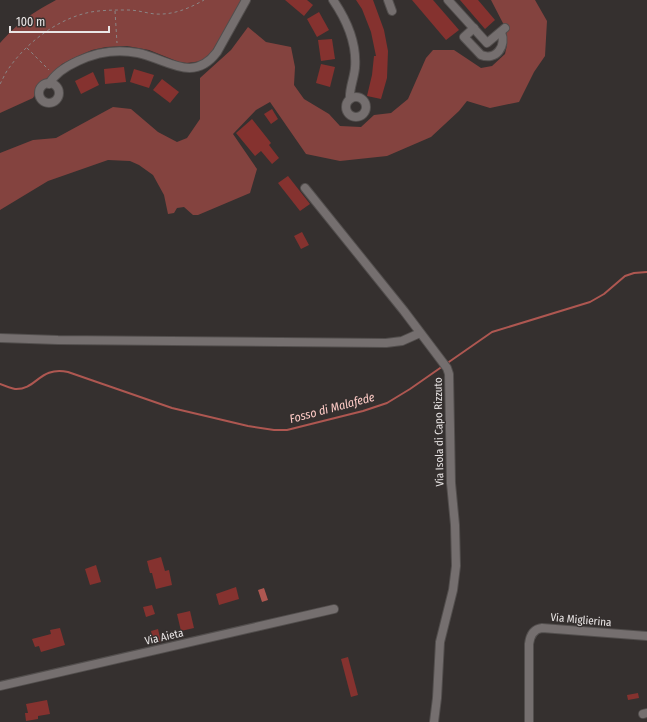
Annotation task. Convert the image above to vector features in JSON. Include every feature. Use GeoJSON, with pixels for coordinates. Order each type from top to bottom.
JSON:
{"type":"FeatureCollection","features":[{"type":"Feature","properties":{"kind":"street"},"geometry":{"type":"LineString","coordinates":[[49,84],[55,76],[82,59],[101,53],[117,51],[145,55],[180,68],[199,66],[208,61],[217,52],[246,0]]}},
{"type":"Feature","properties":{"kind":"street"},"geometry":{"type":"LineString","coordinates":[[389,0],[392,11]]}},
{"type":"Feature","properties":{"kind":"street"},"geometry":{"type":"LineString","coordinates":[[448,0],[488,43],[503,30],[504,39],[502,48],[494,55],[481,55],[464,37],[474,28]]}},
{"type":"Feature","properties":{"kind":"street"},"geometry":{"type":"LineString","coordinates":[[336,1],[348,27],[354,53],[355,67],[349,93],[350,99]]}},
{"type":"Feature","properties":{"kind":"street","name":"Via Isola di Capo Rizzuto"},"geometry":{"type":"LineString","coordinates":[[305,188],[400,305],[447,368],[450,375],[451,484],[455,525],[456,566],[438,656],[437,703],[434,722]]}},
{"type":"Feature","properties":{"kind":"street"},"geometry":{"type":"LineString","coordinates":[[0,338],[58,340],[386,343],[402,341],[420,333]]}},
{"type":"Feature","properties":{"kind":"street","name":"Via Aieta"},"geometry":{"type":"LineString","coordinates":[[0,686],[334,609]]}},
{"type":"Feature","properties":{"kind":"street","name":"Via Miglierina"},"geometry":{"type":"LineString","coordinates":[[529,722],[528,644],[530,636],[535,630],[542,628],[647,636]]}},
{"type":"Feature","properties":{"kind":"path"},"geometry":{"type":"LineString","coordinates":[[0,84],[8,69],[17,57],[45,32],[68,20],[90,13],[115,10],[167,14],[186,10],[204,0]]}},
{"type":"Feature","properties":{"kind":"path"},"geometry":{"type":"LineString","coordinates":[[115,10],[117,51]]}},
{"type":"Feature","properties":{"kind":"path"},"geometry":{"type":"LineString","coordinates":[[27,48],[55,76]]}},
{"type":"Feature","properties":{"kind":"shaded area"},"geometry":{"type":"Polygon","coordinates":[[[56,0],[242,0],[211,53],[202,61],[187,63],[179,62],[149,50],[127,46],[106,47],[92,50],[62,64],[40,86],[33,98],[0,113],[0,43],[26,18],[56,0]]]}},
{"type":"Feature","properties":{"kind":"shaded area"},"geometry":{"type":"Polygon","coordinates":[[[491,0],[535,0],[547,21],[545,56],[534,72],[519,102],[490,108],[467,101],[459,111],[431,137],[387,156],[340,161],[306,154],[270,102],[256,110],[233,134],[257,169],[250,193],[198,215],[193,215],[184,207],[177,208],[174,213],[168,214],[164,195],[153,175],[139,165],[130,161],[108,160],[48,181],[0,210],[0,153],[33,140],[56,138],[113,107],[131,109],[158,132],[177,142],[187,138],[200,119],[200,78],[231,50],[248,27],[266,42],[291,47],[295,67],[294,85],[304,99],[329,114],[340,126],[361,127],[374,115],[391,113],[408,99],[426,58],[433,50],[454,50],[481,68],[492,66],[505,54],[507,45],[506,29],[491,0]]]}},
{"type":"Feature","properties":{"kind":"shaded area"},"geometry":{"type":"Polygon","coordinates":[[[264,588],[268,600],[262,602],[258,590],[264,588]]]}},
{"type":"Feature","properties":{"kind":"building"},"geometry":{"type":"Polygon","coordinates":[[[285,0],[307,0],[313,5],[304,16],[285,0]]]}},
{"type":"Feature","properties":{"kind":"building"},"geometry":{"type":"Polygon","coordinates":[[[356,0],[373,0],[384,30],[388,51],[387,78],[381,99],[367,96],[372,75],[374,56],[376,56],[371,32],[362,9],[356,0]]]}},
{"type":"Feature","properties":{"kind":"building"},"geometry":{"type":"Polygon","coordinates":[[[412,0],[433,0],[459,30],[446,40],[412,0]]]}},
{"type":"Feature","properties":{"kind":"building"},"geometry":{"type":"Polygon","coordinates":[[[460,0],[478,0],[495,20],[485,29],[460,0]]]}},
{"type":"Feature","properties":{"kind":"building"},"geometry":{"type":"Polygon","coordinates":[[[319,12],[329,30],[317,37],[307,19],[319,12]]]}},
{"type":"Feature","properties":{"kind":"building"},"geometry":{"type":"Polygon","coordinates":[[[332,39],[335,59],[321,61],[318,40],[332,39]]]}},
{"type":"Feature","properties":{"kind":"building"},"geometry":{"type":"Polygon","coordinates":[[[321,64],[335,67],[330,87],[316,83],[321,64]]]}},
{"type":"Feature","properties":{"kind":"building"},"geometry":{"type":"Polygon","coordinates":[[[124,67],[126,82],[105,84],[104,69],[124,67]]]}},
{"type":"Feature","properties":{"kind":"building"},"geometry":{"type":"Polygon","coordinates":[[[134,69],[154,75],[149,88],[130,82],[134,69]]]}},
{"type":"Feature","properties":{"kind":"building"},"geometry":{"type":"Polygon","coordinates":[[[93,72],[99,85],[81,94],[75,81],[93,72]]]}},
{"type":"Feature","properties":{"kind":"building"},"geometry":{"type":"Polygon","coordinates":[[[162,79],[179,92],[170,103],[153,90],[162,79]]]}},
{"type":"Feature","properties":{"kind":"building"},"geometry":{"type":"Polygon","coordinates":[[[272,109],[278,119],[271,124],[264,114],[272,109]]]}},
{"type":"Feature","properties":{"kind":"building"},"geometry":{"type":"Polygon","coordinates":[[[252,119],[271,143],[269,145],[279,158],[272,164],[261,151],[255,156],[236,133],[252,119]]]}},
{"type":"Feature","properties":{"kind":"building"},"geometry":{"type":"Polygon","coordinates":[[[288,176],[310,204],[300,211],[278,183],[288,176]]]}},
{"type":"Feature","properties":{"kind":"building"},"geometry":{"type":"Polygon","coordinates":[[[302,232],[309,245],[301,249],[294,236],[302,232]]]}},
{"type":"Feature","properties":{"kind":"building"},"geometry":{"type":"Polygon","coordinates":[[[161,557],[165,571],[169,570],[172,585],[156,589],[147,561],[161,557]]]}},
{"type":"Feature","properties":{"kind":"building"},"geometry":{"type":"Polygon","coordinates":[[[96,565],[101,582],[90,585],[85,569],[96,565]]]}},
{"type":"Feature","properties":{"kind":"building"},"geometry":{"type":"Polygon","coordinates":[[[236,587],[239,599],[219,605],[216,594],[236,587]]]}},
{"type":"Feature","properties":{"kind":"building"},"geometry":{"type":"Polygon","coordinates":[[[152,605],[155,614],[146,617],[143,607],[152,605]]]}},
{"type":"Feature","properties":{"kind":"building"},"geometry":{"type":"Polygon","coordinates":[[[190,611],[194,628],[181,631],[177,614],[190,611]]]}},
{"type":"Feature","properties":{"kind":"building"},"geometry":{"type":"Polygon","coordinates":[[[60,628],[65,645],[41,652],[39,646],[35,647],[32,639],[51,634],[50,630],[60,628]]]}},
{"type":"Feature","properties":{"kind":"building"},"geometry":{"type":"Polygon","coordinates":[[[158,629],[161,642],[154,644],[151,631],[158,629]]]}},
{"type":"Feature","properties":{"kind":"building"},"geometry":{"type":"Polygon","coordinates":[[[348,657],[358,695],[351,697],[341,659],[348,657]]]}},
{"type":"Feature","properties":{"kind":"building"},"geometry":{"type":"Polygon","coordinates":[[[638,693],[639,698],[628,700],[627,695],[638,693]]]}},
{"type":"Feature","properties":{"kind":"building"},"geometry":{"type":"Polygon","coordinates":[[[47,700],[50,714],[38,716],[38,719],[26,721],[25,713],[28,713],[26,704],[47,700]]]}},
{"type":"Feature","properties":{"kind":"waterway","name":"Fosso di Malafede"},"geometry":{"type":"LineString","coordinates":[[446,364],[492,332],[590,302],[604,294],[625,276],[634,273],[647,272]]}},
{"type":"Feature","properties":{"kind":"waterway","name":"Fosso di Malafede"},"geometry":{"type":"LineString","coordinates":[[0,384],[9,388],[22,388],[51,372],[68,372],[172,408],[248,426],[274,430],[287,430],[363,411],[387,403],[443,366]]}}]}
